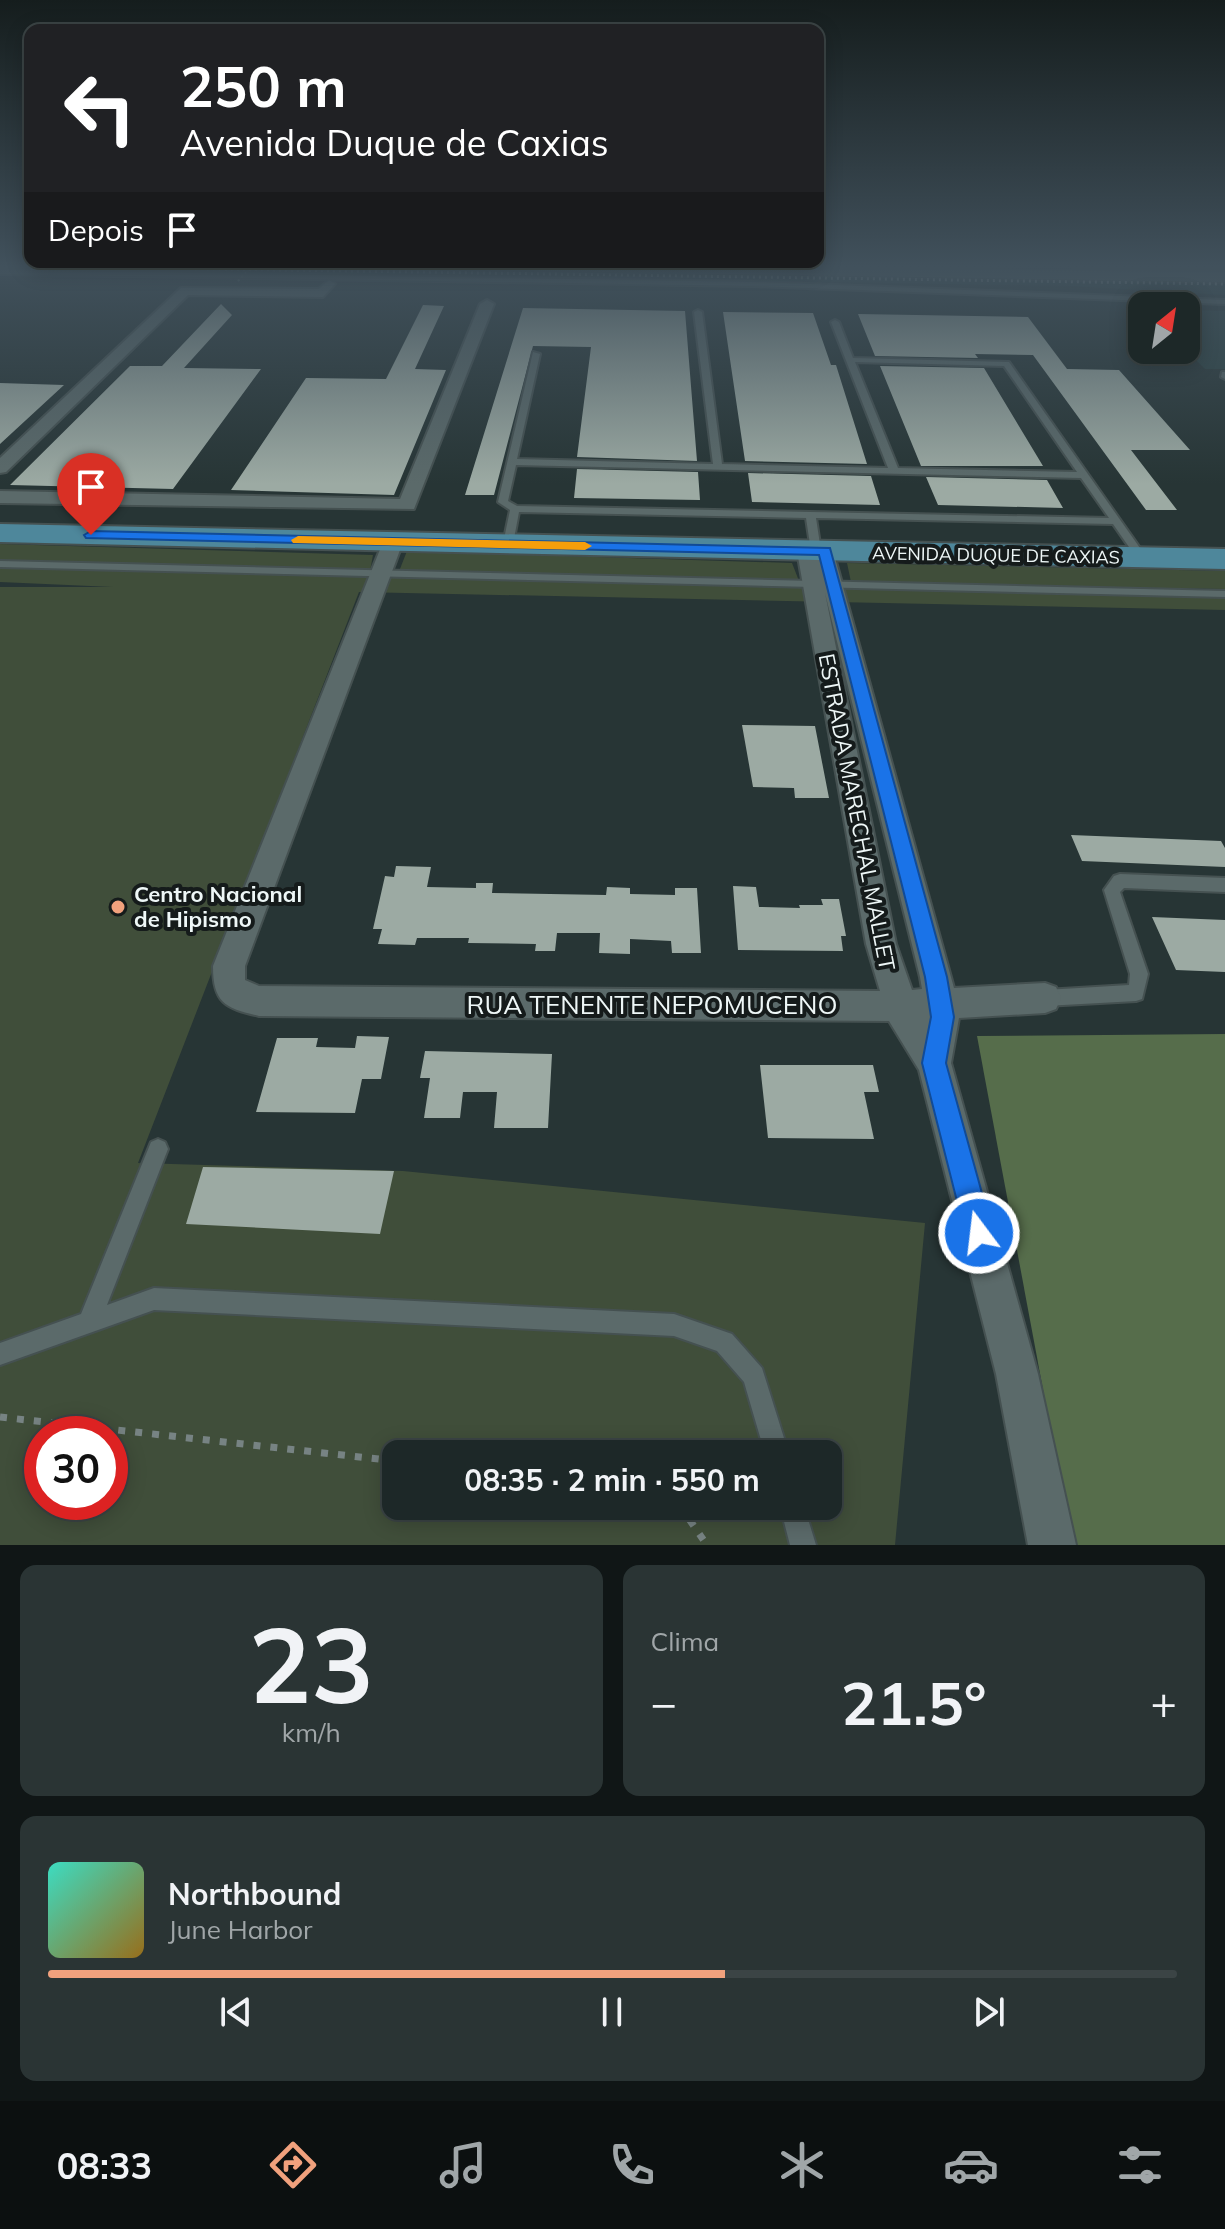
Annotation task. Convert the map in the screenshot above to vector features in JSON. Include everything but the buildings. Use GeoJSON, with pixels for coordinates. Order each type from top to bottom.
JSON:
{"type":"FeatureCollection","features":[{"type":"Feature","properties":{"kind":"main road","name":"AVENIDA DUQUE DE CAXIAS"},"geometry":{"type":"LineString","coordinates":[[0,533],[1225,559]]}},
{"type":"Feature","properties":{"kind":"street"},"geometry":{"type":"LineString","coordinates":[[0,468],[135,339]]}},
{"type":"Feature","properties":{"kind":"street"},"geometry":{"type":"LineString","coordinates":[[0,497],[407,505],[473,339]]}},
{"type":"Feature","properties":{"kind":"street"},"geometry":{"type":"LineString","coordinates":[[379,575],[393,542]]}},
{"type":"Feature","properties":{"kind":"street","name":"ESTRADA MARECHAL MALLET"},"geometry":{"type":"LineString","coordinates":[[816,551],[878,755],[942,1004],[942,1034],[934,1063]]}},
{"type":"Feature","properties":{"kind":"street","name":"RUA TENENTE NEPOMUCENO"},"geometry":{"type":"LineString","coordinates":[[379,575],[229,966],[229,987],[242,997],[259,1001],[899,1006],[1045,998]]}},
{"type":"Feature","properties":{"kind":"street","name":"ESTRADA MARECHAL MALLET"},"geometry":{"type":"LineString","coordinates":[[824,584],[844,752],[881,944],[906,1023],[934,1063],[1017,1374],[1052,1545]]}},
{"type":"Feature","properties":{"kind":"street"},"geometry":{"type":"LineString","coordinates":[[844,752],[878,755]]}},
{"type":"Feature","properties":{"kind":"lane"},"geometry":{"type":"LineString","coordinates":[[702,339],[718,466]]}},
{"type":"Feature","properties":{"kind":"lane"},"geometry":{"type":"LineString","coordinates":[[842,339],[894,470]]}},
{"type":"Feature","properties":{"kind":"lane"},"geometry":{"type":"LineString","coordinates":[[536,354],[503,502],[515,509],[1114,521]]}},
{"type":"Feature","properties":{"kind":"lane"},"geometry":{"type":"LineString","coordinates":[[850,360],[1006,364],[1142,558]]}},
{"type":"Feature","properties":{"kind":"lane"},"geometry":{"type":"LineString","coordinates":[[512,462],[1083,475]]}},
{"type":"Feature","properties":{"kind":"lane"},"geometry":{"type":"LineString","coordinates":[[508,544],[515,509]]}},
{"type":"Feature","properties":{"kind":"lane"},"geometry":{"type":"LineString","coordinates":[[811,517],[816,551]]}},
{"type":"Feature","properties":{"kind":"lane"},"geometry":{"type":"LineString","coordinates":[[0,564],[1225,594]]}},
{"type":"Feature","properties":{"kind":"lane"},"geometry":{"type":"LineString","coordinates":[[1045,998],[1136,993],[1139,974],[1112,890],[1120,881],[1225,885]]}},
{"type":"Feature","properties":{"kind":"lane"},"geometry":{"type":"LineString","coordinates":[[90,1320],[158,1149]]}},
{"type":"Feature","properties":{"kind":"lane"},"geometry":{"type":"LineString","coordinates":[[0,1354],[154,1299],[674,1325],[724,1342],[754,1376],[773,1440]]}},
{"type":"Feature","properties":{"kind":"lane"},"geometry":{"type":"LineString","coordinates":[[796,1520],[803,1545]]}},
{"type":"Feature","properties":{"kind":"path"},"geometry":{"type":"LineString","coordinates":[[0,1417],[382,1459]]}},
{"type":"Feature","properties":{"kind":"path"},"geometry":{"type":"LineString","coordinates":[[690,1520],[707,1545]]}},
{"type":"Feature","properties":{"kind":"shaded area"},"geometry":{"type":"Polygon","coordinates":[[[1200,339],[1225,339],[1225,369],[1205,369],[1200,364],[1200,339]]]}},
{"type":"Feature","properties":{"kind":"green space","name":"Centro Nacional de Hipismo"},"geometry":{"type":"Polygon","coordinates":[[[0,544],[373,555],[370,571],[398,574],[407,551],[792,563],[799,581],[851,582],[847,563],[1225,571],[1225,589],[1023,586],[1225,593],[1225,610],[359,592],[138,1163],[403,1171],[925,1223],[895,1545],[0,1545],[0,587],[113,587],[0,582],[0,544]]]}},
{"type":"Feature","properties":{"kind":"green space"},"geometry":{"type":"Polygon","coordinates":[[[1225,1034],[1225,1545],[1072,1545],[977,1036],[1225,1034]]]}},
{"type":"Feature","properties":{"kind":"slow traffic"},"geometry":{"type":"LineString","coordinates":[[298,540],[585,546]]}},
{"type":"Feature","properties":{"kind":"place","name":"Centro Nacional de Hipismo"},"geometry":{"type":"Point","coordinates":[118,907]}},
{"type":"Feature","properties":{"kind":"route"},"geometry":{"type":"LineString","coordinates":[[91,535],[825,551],[936,977],[943,1017],[934,1063],[979,1233]]}}]}
